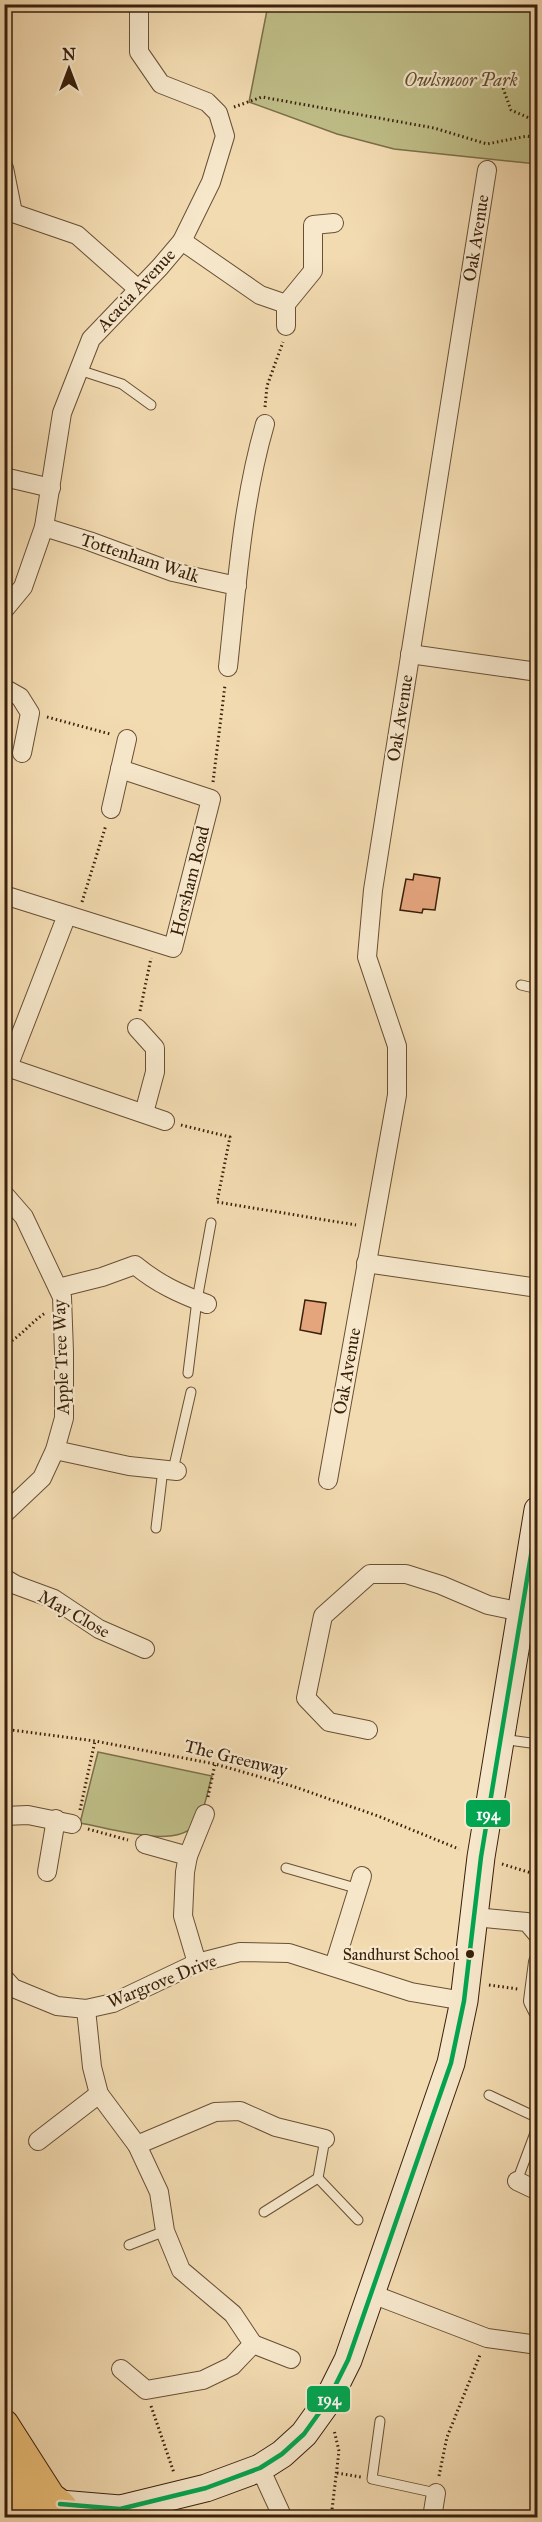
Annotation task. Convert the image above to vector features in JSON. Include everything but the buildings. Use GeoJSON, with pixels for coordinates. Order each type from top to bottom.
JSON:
{"type":"FeatureCollection","features":[{"type":"Feature","properties":{"kind":"main road"},"geometry":{"type":"LineString","coordinates":[[5,2426],[59,2506]]}},
{"type":"Feature","properties":{"kind":"main road"},"geometry":{"type":"LineString","coordinates":[[5,2426],[7,2514]]}},
{"type":"Feature","properties":{"kind":"main road"},"geometry":{"type":"LineString","coordinates":[[7,2514],[20,2499],[32,2495],[59,2506]]}},
{"type":"Feature","properties":{"kind":"street"},"geometry":{"type":"LineString","coordinates":[[139,4],[139,51],[161,84],[207,102],[218,113]]}},
{"type":"Feature","properties":{"kind":"street","name":"Acacia Avenue"},"geometry":{"type":"LineString","coordinates":[[4,610],[23,587],[44,527],[62,413],[91,339],[182,241],[211,182],[225,136],[218,113]]}},
{"type":"Feature","properties":{"kind":"street"},"geometry":{"type":"LineString","coordinates":[[4,168],[9,214],[77,235],[138,289]]}},
{"type":"Feature","properties":{"kind":"street","name":"Oak Avenue"},"geometry":{"type":"LineString","coordinates":[[328,1480],[397,1095],[397,1046],[367,957],[373,890],[487,170]]}},
{"type":"Feature","properties":{"kind":"street"},"geometry":{"type":"LineString","coordinates":[[286,326],[286,304],[313,271],[313,225],[334,223]]}},
{"type":"Feature","properties":{"kind":"street"},"geometry":{"type":"LineString","coordinates":[[182,241],[260,295],[286,304]]}},
{"type":"Feature","properties":{"kind":"street"},"geometry":{"type":"LineString","coordinates":[[228,667],[254,464],[266,424]]}},
{"type":"Feature","properties":{"kind":"street"},"geometry":{"type":"LineString","coordinates":[[4,477],[51,488]]}},
{"type":"Feature","properties":{"kind":"street","name":"Tottenham Walk"},"geometry":{"type":"LineString","coordinates":[[44,527],[173,572],[237,586]]}},
{"type":"Feature","properties":{"kind":"street"},"geometry":{"type":"LineString","coordinates":[[410,654],[537,672]]}},
{"type":"Feature","properties":{"kind":"street"},"geometry":{"type":"LineString","coordinates":[[4,688],[20,697],[30,713],[22,753]]}},
{"type":"Feature","properties":{"kind":"street"},"geometry":{"type":"LineString","coordinates":[[111,809],[127,739]]}},
{"type":"Feature","properties":{"kind":"street"},"geometry":{"type":"LineString","coordinates":[[120,769],[211,799]]}},
{"type":"Feature","properties":{"kind":"street","name":"Horsham Road"},"geometry":{"type":"LineString","coordinates":[[4,895],[173,948],[211,799]]}},
{"type":"Feature","properties":{"kind":"street"},"geometry":{"type":"LineString","coordinates":[[72,916],[6,1067],[165,1121]]}},
{"type":"Feature","properties":{"kind":"street"},"geometry":{"type":"LineString","coordinates":[[137,1028],[155,1048],[155,1072],[144,1113]]}},
{"type":"Feature","properties":{"kind":"street","name":"Apple Tree Way"},"geometry":{"type":"LineString","coordinates":[[4,1194],[24,1217],[62,1297],[64,1418],[55,1450],[42,1478],[4,1514]]}},
{"type":"Feature","properties":{"kind":"street"},"geometry":{"type":"LineString","coordinates":[[366,1263],[537,1288]]}},
{"type":"Feature","properties":{"kind":"street"},"geometry":{"type":"LineString","coordinates":[[58,1288],[102,1277],[135,1265],[155,1281],[202,1302]]}},
{"type":"Feature","properties":{"kind":"street"},"geometry":{"type":"LineString","coordinates":[[55,1450],[98,1461],[171,1470]]}},
{"type":"Feature","properties":{"kind":"street"},"geometry":{"type":"LineString","coordinates":[[59,2506],[112,2513],[181,2495],[260,2468],[294,2444],[327,2402],[348,2360],[451,2063],[465,1991],[500,1739],[537,1510]]}},
{"type":"Feature","properties":{"kind":"street"},"geometry":{"type":"LineString","coordinates":[[368,1730],[329,1722],[306,1698],[323,1616],[370,1574],[406,1574],[441,1585],[488,1605],[522,1611]]}},
{"type":"Feature","properties":{"kind":"street","name":"May Close"},"geometry":{"type":"LineString","coordinates":[[4,1578],[16,1585],[54,1599],[99,1629],[145,1649]]}},
{"type":"Feature","properties":{"kind":"street"},"geometry":{"type":"LineString","coordinates":[[197,1963],[183,1916],[188,1856],[205,1814]]}},
{"type":"Feature","properties":{"kind":"street"},"geometry":{"type":"LineString","coordinates":[[4,1816],[28,1815],[68,1823],[47,1872]]}},
{"type":"Feature","properties":{"kind":"street"},"geometry":{"type":"LineString","coordinates":[[145,1844],[188,1856]]}},
{"type":"Feature","properties":{"kind":"street"},"geometry":{"type":"LineString","coordinates":[[334,1966],[361,1883]]}},
{"type":"Feature","properties":{"kind":"street"},"geometry":{"type":"LineString","coordinates":[[474,1917],[527,1922],[536,1930]]}},
{"type":"Feature","properties":{"kind":"street","name":"Wargrove Drive"},"geometry":{"type":"LineString","coordinates":[[4,1978],[13,1988],[57,2006],[86,2009],[113,2002],[197,1963],[240,1952],[289,1953],[411,1992],[465,1991]]}},
{"type":"Feature","properties":{"kind":"street"},"geometry":{"type":"LineString","coordinates":[[537,1962],[533,2001],[537,2011]]}},
{"type":"Feature","properties":{"kind":"street"},"geometry":{"type":"LineString","coordinates":[[86,2009],[92,2067],[99,2094],[137,2145],[159,2192],[165,2231],[181,2270],[233,2314],[254,2344],[291,2359]]}},
{"type":"Feature","properties":{"kind":"street"},"geometry":{"type":"LineString","coordinates":[[38,2141],[99,2094]]}},
{"type":"Feature","properties":{"kind":"street"},"geometry":{"type":"LineString","coordinates":[[137,2145],[214,2112],[240,2110],[276,2127],[325,2139]]}},
{"type":"Feature","properties":{"kind":"street"},"geometry":{"type":"LineString","coordinates":[[517,2181],[537,2191]]}},
{"type":"Feature","properties":{"kind":"street"},"geometry":{"type":"LineString","coordinates":[[372,2294],[487,2338],[537,2345]]}},
{"type":"Feature","properties":{"kind":"street"},"geometry":{"type":"LineString","coordinates":[[121,2369],[146,2390],[203,2380],[232,2366],[254,2344]]}},
{"type":"Feature","properties":{"kind":"street"},"geometry":{"type":"LineString","coordinates":[[260,2468],[283,2517]]}},
{"type":"Feature","properties":{"kind":"street"},"geometry":{"type":"LineString","coordinates":[[432,2517],[436,2493]]}},
{"type":"Feature","properties":{"kind":"lane"},"geometry":{"type":"LineString","coordinates":[[79,370],[122,384],[151,405]]}},
{"type":"Feature","properties":{"kind":"lane"},"geometry":{"type":"LineString","coordinates":[[521,985],[537,989]]}},
{"type":"Feature","properties":{"kind":"lane"},"geometry":{"type":"LineString","coordinates":[[188,1372],[202,1302],[211,1223]]}},
{"type":"Feature","properties":{"kind":"lane"},"geometry":{"type":"LineString","coordinates":[[156,1528],[190,1392]]}},
{"type":"Feature","properties":{"kind":"lane"},"geometry":{"type":"LineString","coordinates":[[500,1739],[537,1744]]}},
{"type":"Feature","properties":{"kind":"lane"},"geometry":{"type":"LineString","coordinates":[[286,1868],[361,1883]]}},
{"type":"Feature","properties":{"kind":"lane"},"geometry":{"type":"LineString","coordinates":[[489,2095],[537,2118]]}},
{"type":"Feature","properties":{"kind":"lane"},"geometry":{"type":"LineString","coordinates":[[517,2181],[537,2125]]}},
{"type":"Feature","properties":{"kind":"lane"},"geometry":{"type":"LineString","coordinates":[[264,2212],[318,2178],[325,2139]]}},
{"type":"Feature","properties":{"kind":"lane"},"geometry":{"type":"LineString","coordinates":[[318,2178],[358,2220]]}},
{"type":"Feature","properties":{"kind":"lane"},"geometry":{"type":"LineString","coordinates":[[129,2245],[165,2231]]}},
{"type":"Feature","properties":{"kind":"lane"},"geometry":{"type":"LineString","coordinates":[[380,2421],[372,2479],[436,2493]]}},
{"type":"Feature","properties":{"kind":"path"},"geometry":{"type":"LineString","coordinates":[[503,88],[511,110],[537,122]]}},
{"type":"Feature","properties":{"kind":"path"},"geometry":{"type":"LineString","coordinates":[[218,113],[261,97],[434,128],[487,144],[527,136],[537,138]]}},
{"type":"Feature","properties":{"kind":"path"},"geometry":{"type":"LineString","coordinates":[[266,424],[267,386],[286,326]]}},
{"type":"Feature","properties":{"kind":"path"},"geometry":{"type":"LineString","coordinates":[[211,799],[228,667]]}},
{"type":"Feature","properties":{"kind":"path"},"geometry":{"type":"LineString","coordinates":[[30,713],[127,739]]}},
{"type":"Feature","properties":{"kind":"path"},"geometry":{"type":"LineString","coordinates":[[72,916],[111,809]]}},
{"type":"Feature","properties":{"kind":"path"},"geometry":{"type":"LineString","coordinates":[[137,1028],[155,942]]}},
{"type":"Feature","properties":{"kind":"path"},"geometry":{"type":"LineString","coordinates":[[165,1121],[230,1137],[217,1202],[373,1228]]}},
{"type":"Feature","properties":{"kind":"path"},"geometry":{"type":"LineString","coordinates":[[4,1345],[24,1333],[31,1322],[44,1313],[63,1310]]}},
{"type":"Feature","properties":{"kind":"path","name":"The Greenway"},"geometry":{"type":"LineString","coordinates":[[4,1729],[95,1741],[215,1764],[325,1797],[451,1846]]}},
{"type":"Feature","properties":{"kind":"path"},"geometry":{"type":"LineString","coordinates":[[95,1741],[68,1823],[145,1844]]}},
{"type":"Feature","properties":{"kind":"path"},"geometry":{"type":"LineString","coordinates":[[205,1814],[215,1764]]}},
{"type":"Feature","properties":{"kind":"path"},"geometry":{"type":"LineString","coordinates":[[498,1863],[537,1875]]}},
{"type":"Feature","properties":{"kind":"path"},"geometry":{"type":"LineString","coordinates":[[465,1991],[523,1990]]}},
{"type":"Feature","properties":{"kind":"path"},"geometry":{"type":"LineString","coordinates":[[436,2493],[447,2437],[487,2338]]}},
{"type":"Feature","properties":{"kind":"path"},"geometry":{"type":"LineString","coordinates":[[146,2390],[181,2495]]}},
{"type":"Feature","properties":{"kind":"path"},"geometry":{"type":"LineString","coordinates":[[327,2402],[339,2451],[331,2517]]}},
{"type":"Feature","properties":{"kind":"path"},"geometry":{"type":"LineString","coordinates":[[337,2473],[372,2479]]}},
{"type":"Feature","properties":{"kind":"green space","name":"Owlsmoor Park"},"geometry":{"type":"Polygon","coordinates":[[[268,5],[537,5],[537,164],[394,149],[337,134],[249,102],[268,5]]]}},
{"type":"Feature","properties":{"kind":"green space"},"geometry":{"type":"Polygon","coordinates":[[[98,1752],[212,1776],[199,1820],[186,1832],[173,1836],[141,1835],[80,1823],[98,1752]]]}},
{"type":"Feature","properties":{"kind":"transit line","name":"194"},"geometry":{"type":"LineString","coordinates":[[60,2504],[120,2509],[206,2488],[260,2468],[282,2454],[304,2434],[327,2402],[348,2360],[451,2063],[464,2001],[481,1857],[538,1513]]}},
{"type":"Feature","properties":{"kind":"place","name":"Sandhurst School"},"geometry":{"type":"Point","coordinates":[470,1954]}}]}
